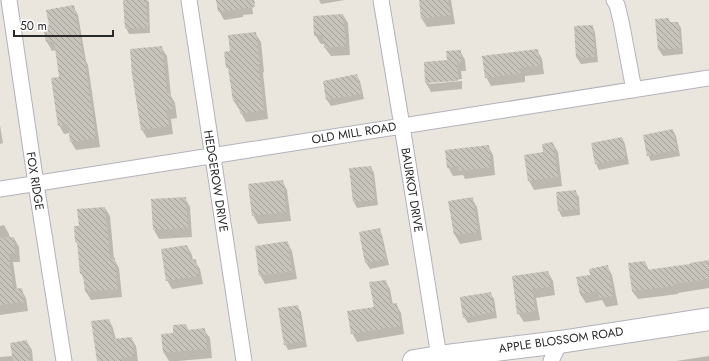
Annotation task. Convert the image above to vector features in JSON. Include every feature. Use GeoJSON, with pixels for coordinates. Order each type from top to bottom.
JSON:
{"type":"FeatureCollection","features":[{"type":"Feature","properties":{"kind":"street","name":"FOX RIDGE"},"geometry":{"type":"LineString","coordinates":[[9,0],[64,361]]}},
{"type":"Feature","properties":{"kind":"street","name":"HEDGEROW DRIVE"},"geometry":{"type":"LineString","coordinates":[[189,0],[244,361]]}},
{"type":"Feature","properties":{"kind":"street","name":"BAURKOT DRIVE"},"geometry":{"type":"LineString","coordinates":[[381,0],[439,357]]}},
{"type":"Feature","properties":{"kind":"street"},"geometry":{"type":"LineString","coordinates":[[614,0],[617,5],[621,21],[634,90]]}},
{"type":"Feature","properties":{"kind":"street","name":"OLD MILL ROAD"},"geometry":{"type":"LineString","coordinates":[[0,188],[36,184],[212,155],[709,78]]}},
{"type":"Feature","properties":{"kind":"street","name":"APPLE BLOSSOM ROAD"},"geometry":{"type":"LineString","coordinates":[[414,361],[560,342],[709,319]]}},
{"type":"Feature","properties":{"kind":"street"},"geometry":{"type":"LineString","coordinates":[[550,361],[560,342]]}},
{"type":"Feature","properties":{"kind":"building"},"geometry":{"type":"Polygon","coordinates":[[[123,0],[146,0],[148,27],[125,29],[123,0]]]}},
{"type":"Feature","properties":{"kind":"building"},"geometry":{"type":"Polygon","coordinates":[[[216,0],[254,0],[255,7],[218,12],[216,0]]]}},
{"type":"Feature","properties":{"kind":"building"},"geometry":{"type":"Polygon","coordinates":[[[419,0],[448,0],[451,15],[421,19],[419,0]]]}},
{"type":"Feature","properties":{"kind":"building"},"geometry":{"type":"Polygon","coordinates":[[[74,5],[84,55],[96,138],[70,142],[68,124],[58,126],[51,78],[59,77],[54,41],[46,42],[43,26],[49,25],[46,10],[74,5]]]}},
{"type":"Feature","properties":{"kind":"building"},"geometry":{"type":"Polygon","coordinates":[[[343,14],[346,46],[324,48],[323,35],[314,36],[313,16],[343,14]]]}},
{"type":"Feature","properties":{"kind":"building"},"geometry":{"type":"Polygon","coordinates":[[[669,18],[669,22],[678,22],[681,48],[658,50],[655,19],[669,18]]]}},
{"type":"Feature","properties":{"kind":"building"},"geometry":{"type":"Polygon","coordinates":[[[593,25],[595,57],[576,58],[574,26],[593,25]]]}},
{"type":"Feature","properties":{"kind":"building"},"geometry":{"type":"Polygon","coordinates":[[[256,32],[260,64],[258,64],[264,110],[240,114],[238,100],[233,101],[224,52],[230,51],[228,35],[256,32]]]}},
{"type":"Feature","properties":{"kind":"building"},"geometry":{"type":"Polygon","coordinates":[[[162,46],[167,93],[170,93],[173,109],[166,110],[169,126],[141,130],[132,75],[130,49],[162,46]]]}},
{"type":"Feature","properties":{"kind":"building"},"geometry":{"type":"Polygon","coordinates":[[[538,49],[540,65],[520,68],[521,73],[485,78],[482,56],[538,49]]]}},
{"type":"Feature","properties":{"kind":"building"},"geometry":{"type":"Polygon","coordinates":[[[461,50],[461,62],[457,63],[458,81],[425,83],[424,62],[447,60],[446,51],[461,50]]]}},
{"type":"Feature","properties":{"kind":"building"},"geometry":{"type":"Polygon","coordinates":[[[357,74],[361,94],[326,100],[323,81],[357,74]]]}},
{"type":"Feature","properties":{"kind":"building"},"geometry":{"type":"Polygon","coordinates":[[[673,129],[677,150],[647,156],[643,135],[673,129]]]}},
{"type":"Feature","properties":{"kind":"building"},"geometry":{"type":"Polygon","coordinates":[[[622,137],[626,158],[595,164],[591,143],[622,137]]]}},
{"type":"Feature","properties":{"kind":"building"},"geometry":{"type":"Polygon","coordinates":[[[553,142],[558,177],[528,181],[524,155],[543,152],[542,144],[553,142]]]}},
{"type":"Feature","properties":{"kind":"building"},"geometry":{"type":"Polygon","coordinates":[[[489,145],[491,167],[459,171],[458,166],[447,168],[445,150],[489,145]]]}},
{"type":"Feature","properties":{"kind":"building"},"geometry":{"type":"Polygon","coordinates":[[[371,166],[375,200],[353,202],[349,168],[371,166]]]}},
{"type":"Feature","properties":{"kind":"building"},"geometry":{"type":"Polygon","coordinates":[[[283,180],[286,212],[252,216],[248,184],[283,180]]]}},
{"type":"Feature","properties":{"kind":"building"},"geometry":{"type":"Polygon","coordinates":[[[576,190],[578,209],[558,211],[556,192],[576,190]]]}},
{"type":"Feature","properties":{"kind":"building"},"geometry":{"type":"Polygon","coordinates":[[[186,197],[188,228],[153,230],[151,199],[186,197]]]}},
{"type":"Feature","properties":{"kind":"building"},"geometry":{"type":"Polygon","coordinates":[[[473,197],[478,232],[454,235],[448,201],[473,197]]]}},
{"type":"Feature","properties":{"kind":"building"},"geometry":{"type":"Polygon","coordinates":[[[105,207],[110,259],[115,258],[117,289],[85,292],[83,273],[80,274],[77,242],[75,242],[74,226],[79,226],[77,209],[105,207]]]}},
{"type":"Feature","properties":{"kind":"building"},"geometry":{"type":"Polygon","coordinates":[[[380,228],[386,259],[365,263],[359,232],[380,228]]]}},
{"type":"Feature","properties":{"kind":"building"},"geometry":{"type":"Polygon","coordinates":[[[14,237],[15,253],[9,254],[13,289],[22,288],[24,302],[0,305],[0,238],[14,237]]]}},
{"type":"Feature","properties":{"kind":"building"},"geometry":{"type":"Polygon","coordinates":[[[288,241],[292,271],[259,276],[255,246],[288,241]]]}},
{"type":"Feature","properties":{"kind":"building"},"geometry":{"type":"Polygon","coordinates":[[[187,245],[190,260],[196,259],[198,276],[166,281],[161,249],[187,245]]]}},
{"type":"Feature","properties":{"kind":"building"},"geometry":{"type":"Polygon","coordinates":[[[709,260],[709,279],[674,284],[674,286],[632,291],[628,263],[645,261],[646,270],[709,260]]]}},
{"type":"Feature","properties":{"kind":"building"},"geometry":{"type":"Polygon","coordinates":[[[608,265],[613,296],[599,298],[598,291],[580,294],[576,277],[590,275],[589,269],[608,265]]]}},
{"type":"Feature","properties":{"kind":"building"},"geometry":{"type":"Polygon","coordinates":[[[548,271],[551,287],[532,289],[535,311],[517,314],[512,276],[548,271]]]}},
{"type":"Feature","properties":{"kind":"building"},"geometry":{"type":"Polygon","coordinates":[[[386,280],[390,304],[397,303],[400,326],[351,334],[347,311],[374,307],[369,282],[386,280]]]}},
{"type":"Feature","properties":{"kind":"building"},"geometry":{"type":"Polygon","coordinates":[[[491,292],[494,312],[463,318],[460,297],[491,292]]]}},
{"type":"Feature","properties":{"kind":"building"},"geometry":{"type":"Polygon","coordinates":[[[298,305],[304,341],[284,345],[278,308],[298,305]]]}},
{"type":"Feature","properties":{"kind":"building"},"geometry":{"type":"Polygon","coordinates":[[[109,319],[113,339],[132,337],[134,356],[121,358],[121,361],[97,361],[91,321],[109,319]]]}},
{"type":"Feature","properties":{"kind":"building"},"geometry":{"type":"Polygon","coordinates":[[[186,324],[187,330],[205,328],[207,349],[163,353],[161,334],[173,333],[173,325],[186,324]]]}},
{"type":"Feature","properties":{"kind":"building"},"geometry":{"type":"Polygon","coordinates":[[[27,340],[30,361],[13,361],[10,343],[27,340]]]}}]}
